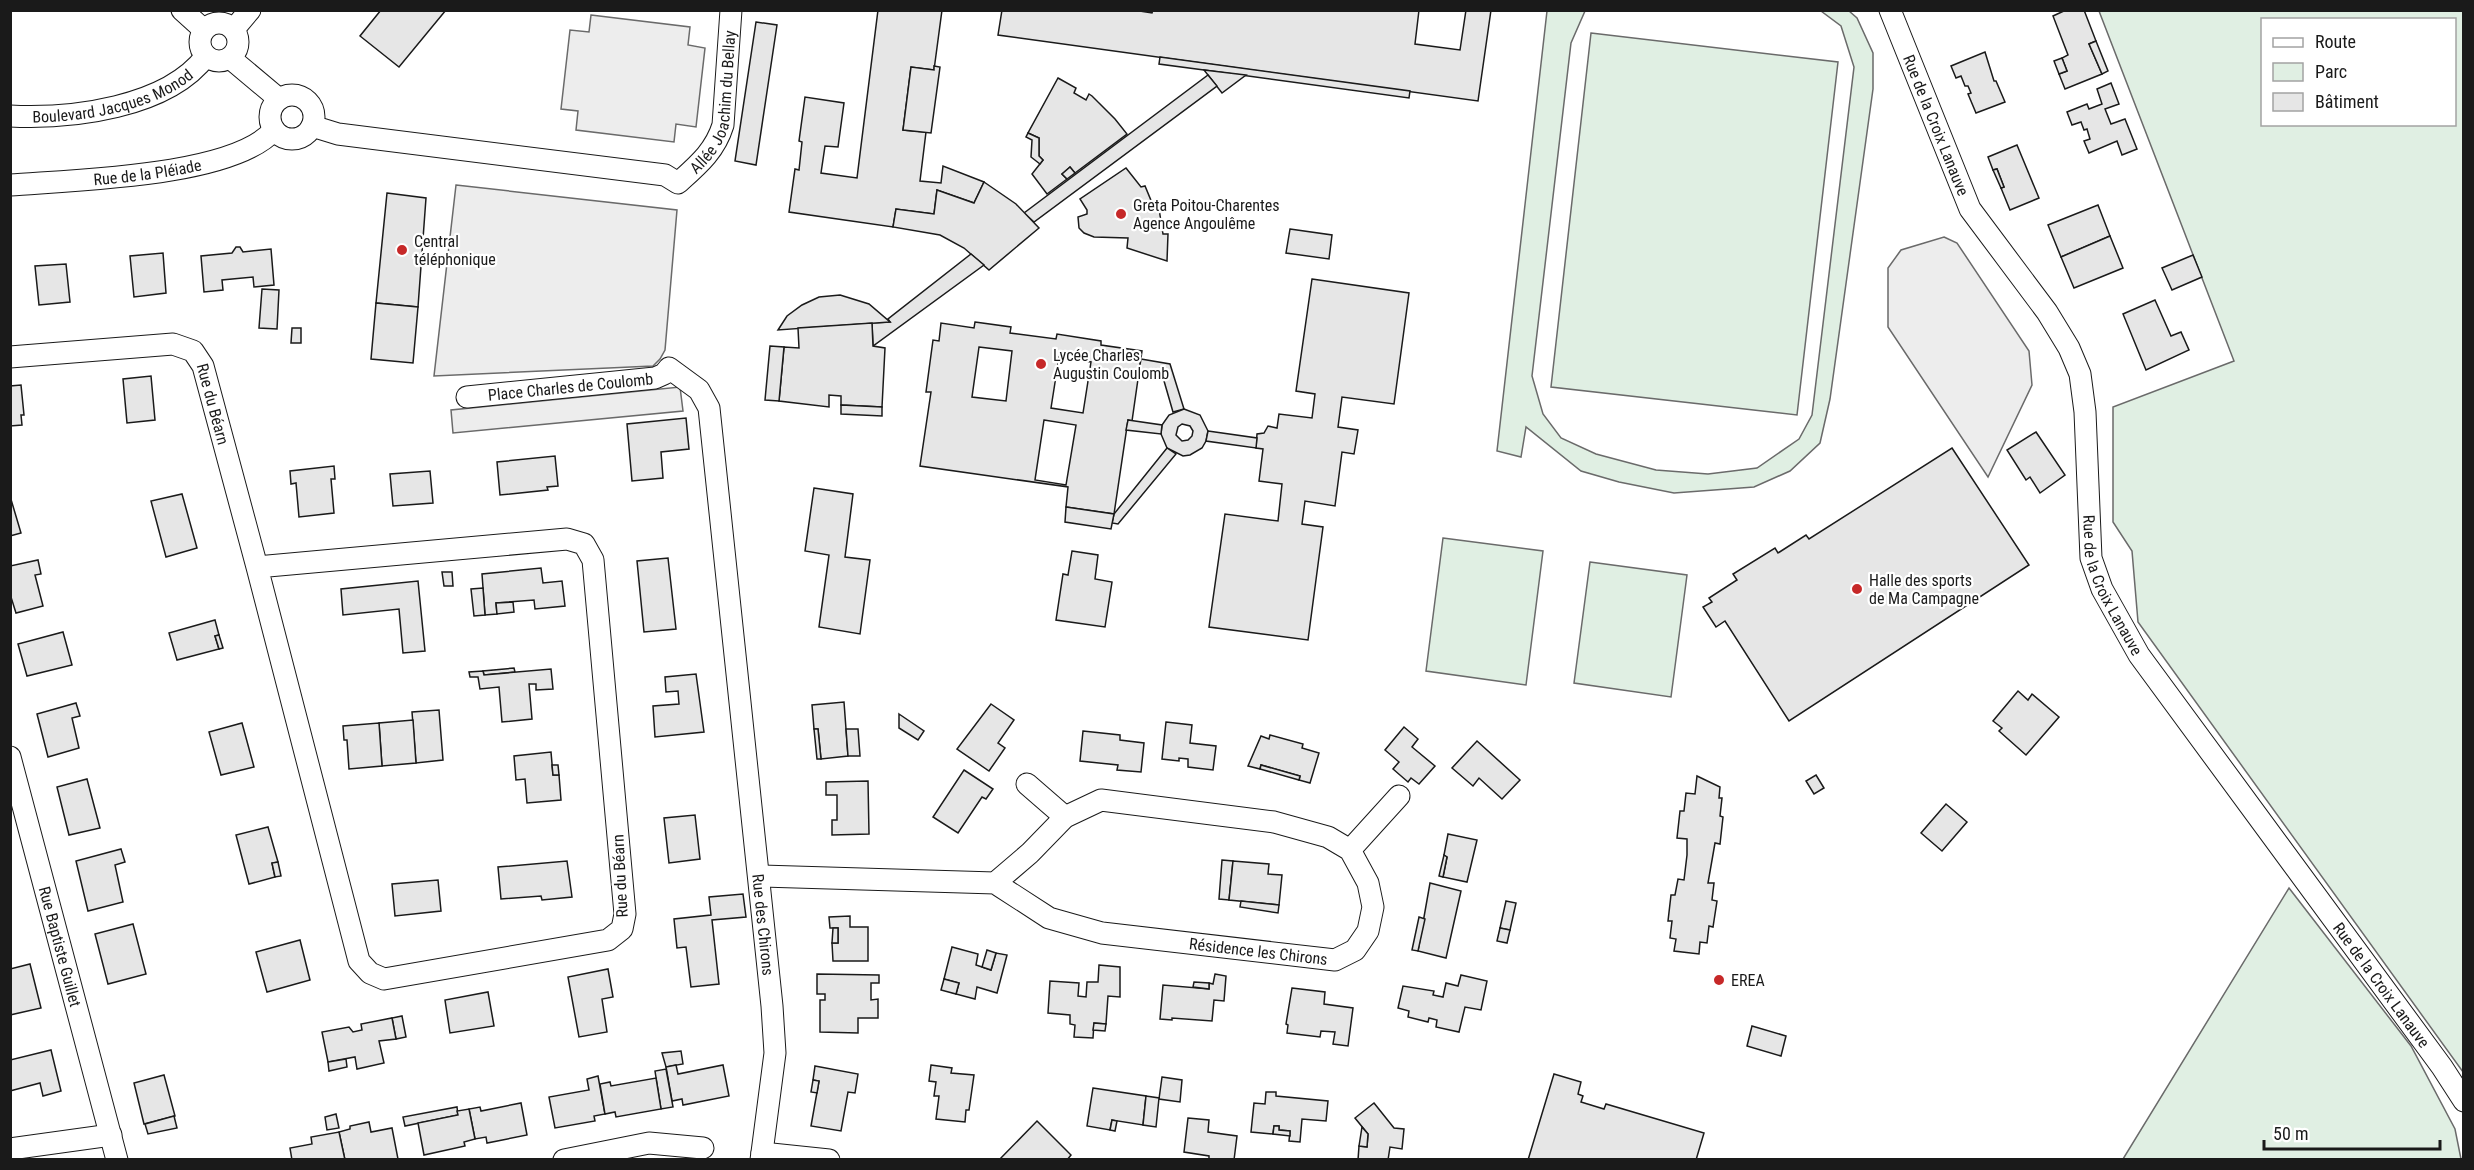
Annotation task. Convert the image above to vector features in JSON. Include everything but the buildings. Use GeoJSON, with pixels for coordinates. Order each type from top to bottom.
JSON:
{"type":"FeatureCollection","features":[{"type":"Feature","properties":{"kind":"street"},"geometry":{"type":"LineString","coordinates":[[182,10],[203,29]]}},
{"type":"Feature","properties":{"kind":"street"},"geometry":{"type":"LineString","coordinates":[[234,29],[250,10]]}},
{"type":"Feature","properties":{"kind":"street","name":"Allée Joachim du Bellay"},"geometry":{"type":"LineString","coordinates":[[312,126],[338,134],[665,175],[678,183],[704,160],[718,139],[723,125],[730,10]]}},
{"type":"Feature","properties":{"kind":"street","name":"Rue de la Croix Lanauve"},"geometry":{"type":"LineString","coordinates":[[1890,10],[1970,209],[2047,312],[2069,348],[2079,374],[2085,412],[2091,558],[2102,589],[2139,655],[2442,1067],[2463,1101]]}},
{"type":"Feature","properties":{"kind":"street"},"geometry":{"type":"LineString","coordinates":[[203,29],[219,22],[230,25],[234,29],[238,44],[231,58]]}},
{"type":"Feature","properties":{"kind":"street"},"geometry":{"type":"LineString","coordinates":[[203,29],[200,40],[201,49],[206,56],[218,61],[231,58]]}},
{"type":"Feature","properties":{"kind":"street","name":"Boulevard Jacques Monod"},"geometry":{"type":"LineString","coordinates":[[10,116],[87,114],[127,103],[169,87],[188,76],[206,56]]}},
{"type":"Feature","properties":{"kind":"street"},"geometry":{"type":"LineString","coordinates":[[231,58],[279,99]]}},
{"type":"Feature","properties":{"kind":"street"},"geometry":{"type":"LineString","coordinates":[[292,95],[304,98],[312,108],[314,120],[312,126],[302,137],[287,139],[274,130],[270,117],[274,104],[279,99],[292,95]]}},
{"type":"Feature","properties":{"kind":"street","name":"Rue de la Pléiade"},"geometry":{"type":"LineString","coordinates":[[10,185],[147,174],[191,166],[256,145],[274,130]]}},
{"type":"Feature","properties":{"kind":"street","name":"Rue du Béarn"},"geometry":{"type":"LineString","coordinates":[[10,357],[173,344],[193,351],[203,366],[359,962],[370,973],[384,979],[608,940],[622,929],[625,914],[593,560],[584,544],[567,539],[257,567]]}},
{"type":"Feature","properties":{"kind":"street","name":"Place Charles de Coulomb"},"geometry":{"type":"LineString","coordinates":[[467,397],[655,378],[664,374],[669,368]]}},
{"type":"Feature","properties":{"kind":"street","name":"Rue des Chirons"},"geometry":{"type":"LineString","coordinates":[[669,368],[699,390],[709,408],[759,876],[775,1053],[761,1156]]}},
{"type":"Feature","properties":{"kind":"street","name":"Rue Baptiste Guillet"},"geometry":{"type":"LineString","coordinates":[[10,757],[117,1160]]}},
{"type":"Feature","properties":{"kind":"street"},"geometry":{"type":"LineString","coordinates":[[1028,784],[1065,817]]}},
{"type":"Feature","properties":{"kind":"street"},"geometry":{"type":"LineString","coordinates":[[759,876],[995,883],[1030,853],[1065,817],[1101,800],[1274,822],[1328,837],[1350,850],[1399,796]]}},
{"type":"Feature","properties":{"kind":"street","name":"Résidence les Chirons"},"geometry":{"type":"LineString","coordinates":[[995,883],[1049,918],[1102,933],[1335,960],[1355,950],[1368,931],[1373,907],[1368,883],[1350,850]]}},
{"type":"Feature","properties":{"kind":"street"},"geometry":{"type":"LineString","coordinates":[[10,1149],[111,1135]]}},
{"type":"Feature","properties":{"kind":"street"},"geometry":{"type":"LineString","coordinates":[[564,1160],[649,1143],[703,1148]]}},
{"type":"Feature","properties":{"kind":"street"},"geometry":{"type":"LineString","coordinates":[[761,1156],[829,1160]]}},
{"type":"Feature","properties":{"kind":"green space"},"geometry":{"type":"Polygon","coordinates":[[[1547,11],[1585,11],[1571,43],[1532,376],[1543,414],[1561,438],[1596,454],[1656,470],[1708,474],[1757,468],[1799,439],[1812,415],[1854,67],[1841,26],[1821,11],[1849,11],[1857,18],[1873,53],[1873,89],[1830,399],[1820,443],[1790,471],[1754,487],[1674,493],[1619,482],[1581,471],[1526,427],[1521,457],[1497,451],[1547,11]]]}},
{"type":"Feature","properties":{"kind":"green space"},"geometry":{"type":"Polygon","coordinates":[[[2099,11],[2463,11],[2463,1072],[2138,622],[2132,551],[2113,522],[2113,407],[2234,361],[2099,11]]]}},
{"type":"Feature","properties":{"kind":"green space"},"geometry":{"type":"Polygon","coordinates":[[[1591,33],[1838,62],[1797,415],[1551,387],[1591,33]]]}},
{"type":"Feature","properties":{"kind":"green space"},"geometry":{"type":"Polygon","coordinates":[[[1443,538],[1543,551],[1526,685],[1426,671],[1443,538]]]}},
{"type":"Feature","properties":{"kind":"green space"},"geometry":{"type":"Polygon","coordinates":[[[1590,562],[1687,575],[1671,697],[1574,683],[1590,562]]]}},
{"type":"Feature","properties":{"kind":"green space"},"geometry":{"type":"Polygon","coordinates":[[[2289,888],[2411,1046],[2455,1129],[2461,1159],[2123,1159],[2289,888]]]}},
{"type":"Feature","properties":{"kind":"shaded area"},"geometry":{"type":"Polygon","coordinates":[[[591,15],[690,27],[688,45],[705,48],[696,127],[676,124],[674,142],[576,130],[578,111],[561,109],[570,30],[589,32],[591,15]]]}},
{"type":"Feature","properties":{"kind":"shaded area"},"geometry":{"type":"Polygon","coordinates":[[[456,185],[677,210],[665,350],[660,359],[653,366],[434,376],[456,185]]]}},
{"type":"Feature","properties":{"kind":"shaded area"},"geometry":{"type":"Polygon","coordinates":[[[1944,237],[1957,243],[2029,351],[2032,385],[1988,477],[1888,327],[1888,268],[1901,250],[1944,237]]]}},
{"type":"Feature","properties":{"kind":"shaded area"},"geometry":{"type":"Polygon","coordinates":[[[680,387],[683,411],[453,433],[451,410],[680,387]]]}},
{"type":"Feature","properties":{"kind":"place","name":"Greta Poitou-Charentes Agence Angoulême"},"geometry":{"type":"Point","coordinates":[1121,214]}},
{"type":"Feature","properties":{"kind":"place","name":"Central téléphonique"},"geometry":{"type":"Point","coordinates":[402,250]}},
{"type":"Feature","properties":{"kind":"place","name":"Lycée Charles Augustin Coulomb"},"geometry":{"type":"Point","coordinates":[1041,364]}},
{"type":"Feature","properties":{"kind":"place","name":"Halle des sports de Ma Campagne"},"geometry":{"type":"Point","coordinates":[1857,589]}},
{"type":"Feature","properties":{"kind":"place","name":"EREA"},"geometry":{"type":"Point","coordinates":[1719,980]}}]}
